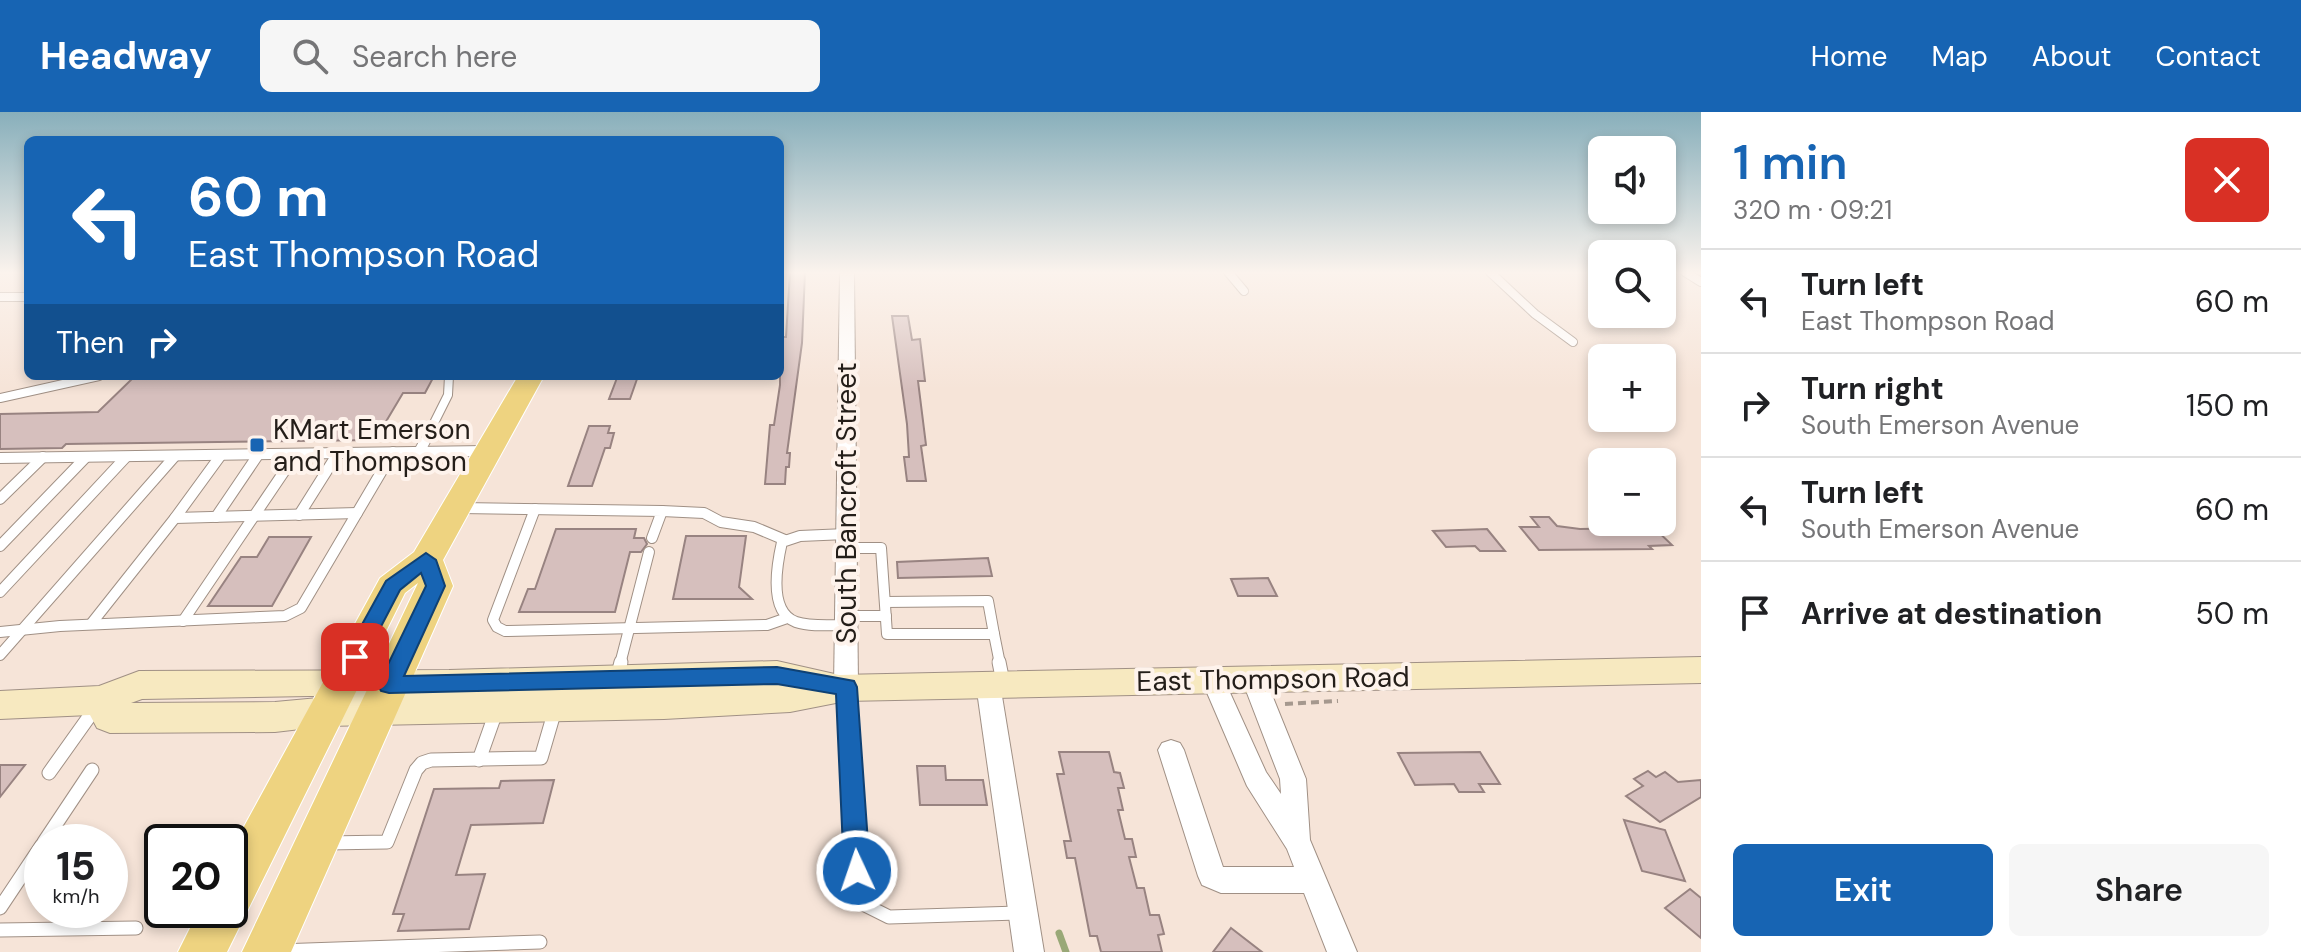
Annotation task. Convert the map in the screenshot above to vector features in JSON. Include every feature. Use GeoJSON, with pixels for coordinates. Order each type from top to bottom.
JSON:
{"type":"FeatureCollection","features":[{"type":"Feature","properties":{"kind":"main road"},"geometry":{"type":"LineString","coordinates":[[248,863],[392,586],[426,560],[529,380]]}},
{"type":"Feature","properties":{"kind":"main road"},"geometry":{"type":"LineString","coordinates":[[266,952],[436,586],[426,560]]}},
{"type":"Feature","properties":{"kind":"main road","name":"East Thompson Road"},"geometry":{"type":"LineString","coordinates":[[101,700],[110,718],[275,717],[334,697],[383,698],[497,709],[556,708],[790,698],[846,687],[1701,670]]}},
{"type":"Feature","properties":{"kind":"main road","name":"East Thompson Road"},"geometry":{"type":"LineString","coordinates":[[383,698],[617,680],[777,675],[846,687]]}},
{"type":"Feature","properties":{"kind":"main road"},"geometry":{"type":"LineString","coordinates":[[0,705],[101,700]]}},
{"type":"Feature","properties":{"kind":"main road"},"geometry":{"type":"LineString","coordinates":[[202,952],[215,928]]}},
{"type":"Feature","properties":{"kind":"street","name":"South Bancroft Street"},"geometry":{"type":"LineString","coordinates":[[846,687],[847,311]]}},
{"type":"Feature","properties":{"kind":"street"},"geometry":{"type":"LineString","coordinates":[[1254,680],[1293,779],[1298,843]]}},
{"type":"Feature","properties":{"kind":"street"},"geometry":{"type":"LineString","coordinates":[[1214,681],[1256,778],[1298,843],[1342,952]]}},
{"type":"Feature","properties":{"kind":"street"},"geometry":{"type":"LineString","coordinates":[[996,684],[1029,952]]}},
{"type":"Feature","properties":{"kind":"street"},"geometry":{"type":"LineString","coordinates":[[1171,750],[1212,876],[1221,880],[1313,880]]}},
{"type":"Feature","properties":{"kind":"lane"},"geometry":{"type":"LineString","coordinates":[[1532,311],[1573,342]]}},
{"type":"Feature","properties":{"kind":"lane"},"geometry":{"type":"LineString","coordinates":[[0,398],[81,380]]}},
{"type":"Feature","properties":{"kind":"lane"},"geometry":{"type":"LineString","coordinates":[[419,452],[448,395],[447,380]]}},
{"type":"Feature","properties":{"kind":"lane"},"geometry":{"type":"LineString","coordinates":[[2,460],[489,451]]}},
{"type":"Feature","properties":{"kind":"lane"},"geometry":{"type":"LineString","coordinates":[[0,632],[91,624],[285,616],[301,608],[393,452]]}},
{"type":"Feature","properties":{"kind":"lane"},"geometry":{"type":"LineString","coordinates":[[299,515],[338,453]]}},
{"type":"Feature","properties":{"kind":"lane"},"geometry":{"type":"LineString","coordinates":[[183,621],[257,516],[296,454]]}},
{"type":"Feature","properties":{"kind":"lane"},"geometry":{"type":"LineString","coordinates":[[91,624],[221,455]]}},
{"type":"Feature","properties":{"kind":"lane"},"geometry":{"type":"LineString","coordinates":[[216,517],[258,455]]}},
{"type":"Feature","properties":{"kind":"lane"},"geometry":{"type":"LineString","coordinates":[[0,655],[175,456]]}},
{"type":"Feature","properties":{"kind":"lane"},"geometry":{"type":"LineString","coordinates":[[0,499],[43,457]]}},
{"type":"Feature","properties":{"kind":"lane"},"geometry":{"type":"LineString","coordinates":[[0,546],[86,457]]}},
{"type":"Feature","properties":{"kind":"lane"},"geometry":{"type":"LineString","coordinates":[[0,592],[126,457]]}},
{"type":"Feature","properties":{"kind":"lane"},"geometry":{"type":"LineString","coordinates":[[455,508],[704,513],[721,522],[754,527],[785,540],[800,536],[881,548],[887,634],[969,630],[994,634]]}},
{"type":"Feature","properties":{"kind":"lane"},"geometry":{"type":"LineString","coordinates":[[535,509],[493,620],[497,627],[505,631],[767,625],[787,618]]}},
{"type":"Feature","properties":{"kind":"lane"},"geometry":{"type":"LineString","coordinates":[[652,538],[662,511]]}},
{"type":"Feature","properties":{"kind":"lane"},"geometry":{"type":"LineString","coordinates":[[175,518],[357,513]]}},
{"type":"Feature","properties":{"kind":"lane"},"geometry":{"type":"LineString","coordinates":[[785,540],[780,549],[777,597],[781,614],[802,622],[886,616]]}},
{"type":"Feature","properties":{"kind":"lane"},"geometry":{"type":"LineString","coordinates":[[617,680],[649,552]]}},
{"type":"Feature","properties":{"kind":"lane"},"geometry":{"type":"LineString","coordinates":[[885,602],[921,607],[966,607],[988,601],[994,634],[996,684]]}},
{"type":"Feature","properties":{"kind":"lane"},"geometry":{"type":"LineString","coordinates":[[0,643],[20,632]]}},
{"type":"Feature","properties":{"kind":"lane"},"geometry":{"type":"LineString","coordinates":[[846,687],[859,902],[889,917],[1023,913]]}},
{"type":"Feature","properties":{"kind":"lane"},"geometry":{"type":"LineString","coordinates":[[49,773],[101,700]]}},
{"type":"Feature","properties":{"kind":"lane"},"geometry":{"type":"LineString","coordinates":[[316,843],[387,842],[416,770],[422,763],[431,760],[541,758],[556,708]]}},
{"type":"Feature","properties":{"kind":"lane"},"geometry":{"type":"LineString","coordinates":[[479,760],[497,709]]}},
{"type":"Feature","properties":{"kind":"lane"},"geometry":{"type":"LineString","coordinates":[[56,824],[92,770]]}},
{"type":"Feature","properties":{"kind":"lane"},"geometry":{"type":"LineString","coordinates":[[0,908],[24,872]]}},
{"type":"Feature","properties":{"kind":"lane"},"geometry":{"type":"LineString","coordinates":[[0,930],[136,928]]}},
{"type":"Feature","properties":{"kind":"lane"},"geometry":{"type":"LineString","coordinates":[[266,952],[540,942]]}},
{"type":"Feature","properties":{"kind":"building"},"geometry":{"type":"Polygon","coordinates":[[[788,311],[803,311],[787,453],[790,453],[789,467],[786,467],[785,484],[765,484],[770,425],[774,425],[780,380],[784,380],[788,311]]]}},
{"type":"Feature","properties":{"kind":"building"},"geometry":{"type":"Polygon","coordinates":[[[892,316],[908,316],[912,340],[920,339],[925,381],[918,381],[926,445],[921,446],[926,481],[907,481],[904,457],[909,457],[907,424],[892,316]]]}},
{"type":"Feature","properties":{"kind":"building"},"geometry":{"type":"Polygon","coordinates":[[[131,380],[432,380],[425,393],[403,393],[375,440],[66,444],[62,448],[0,449],[0,414],[98,412],[131,380]]]}},
{"type":"Feature","properties":{"kind":"building"},"geometry":{"type":"Polygon","coordinates":[[[616,380],[637,380],[630,399],[609,399],[616,380]]]}},
{"type":"Feature","properties":{"kind":"building"},"geometry":{"type":"Polygon","coordinates":[[[589,426],[610,426],[608,433],[614,433],[610,448],[605,448],[592,486],[568,486],[589,426]]]}},
{"type":"Feature","properties":{"kind":"building"},"geometry":{"type":"Polygon","coordinates":[[[1531,517],[1549,517],[1557,526],[1588,529],[1588,536],[1663,536],[1672,545],[1649,546],[1652,549],[1539,550],[1520,527],[1539,527],[1531,517]]]}},
{"type":"Feature","properties":{"kind":"building"},"geometry":{"type":"Polygon","coordinates":[[[556,529],[636,529],[634,538],[644,538],[647,544],[641,552],[630,552],[615,612],[519,612],[528,589],[535,589],[556,529]]]}},
{"type":"Feature","properties":{"kind":"building"},"geometry":{"type":"Polygon","coordinates":[[[1487,529],[1505,551],[1480,551],[1475,546],[1446,547],[1433,531],[1487,529]]]}},
{"type":"Feature","properties":{"kind":"building"},"geometry":{"type":"Polygon","coordinates":[[[686,536],[746,536],[739,587],[752,599],[673,599],[686,536]]]}},
{"type":"Feature","properties":{"kind":"building"},"geometry":{"type":"Polygon","coordinates":[[[269,537],[311,537],[272,606],[208,606],[241,557],[257,557],[269,537]]]}},
{"type":"Feature","properties":{"kind":"building"},"geometry":{"type":"Polygon","coordinates":[[[988,558],[992,576],[898,578],[897,562],[988,558]]]}},
{"type":"Feature","properties":{"kind":"building"},"geometry":{"type":"Polygon","coordinates":[[[1268,578],[1277,596],[1238,596],[1231,579],[1268,578]]]}},
{"type":"Feature","properties":{"kind":"building"},"geometry":{"type":"Polygon","coordinates":[[[1059,752],[1109,752],[1114,772],[1120,773],[1124,788],[1118,788],[1123,810],[1118,810],[1125,839],[1132,839],[1136,857],[1129,857],[1137,888],[1144,888],[1150,915],[1159,915],[1164,934],[1158,935],[1162,952],[1101,952],[1097,936],[1090,936],[1075,858],[1067,858],[1064,841],[1071,841],[1057,774],[1064,774],[1059,752]]]}},
{"type":"Feature","properties":{"kind":"building"},"geometry":{"type":"Polygon","coordinates":[[[1480,752],[1500,784],[1479,784],[1484,792],[1459,792],[1454,784],[1415,785],[1398,753],[1480,752]]]}},
{"type":"Feature","properties":{"kind":"building"},"geometry":{"type":"Polygon","coordinates":[[[0,765],[25,765],[0,797],[0,765]]]}},
{"type":"Feature","properties":{"kind":"building"},"geometry":{"type":"Polygon","coordinates":[[[917,766],[945,766],[946,780],[983,780],[987,805],[920,805],[917,766]]]}},
{"type":"Feature","properties":{"kind":"building"},"geometry":{"type":"Polygon","coordinates":[[[1648,771],[1656,777],[1665,772],[1678,782],[1701,780],[1701,797],[1660,822],[1626,796],[1643,786],[1634,779],[1648,771]]]}},
{"type":"Feature","properties":{"kind":"building"},"geometry":{"type":"Polygon","coordinates":[[[554,780],[543,823],[471,825],[456,875],[485,874],[469,929],[398,931],[404,914],[393,914],[434,789],[499,788],[501,781],[554,780]]]}},
{"type":"Feature","properties":{"kind":"building"},"geometry":{"type":"Polygon","coordinates":[[[1624,820],[1665,830],[1685,881],[1642,871],[1624,820]]]}},
{"type":"Feature","properties":{"kind":"building"},"geometry":{"type":"Polygon","coordinates":[[[1690,889],[1701,898],[1701,938],[1665,908],[1690,889]]]}},
{"type":"Feature","properties":{"kind":"building"},"geometry":{"type":"Polygon","coordinates":[[[1231,928],[1262,952],[1213,952],[1231,928]]]}},
{"type":"Feature","properties":{"kind":"waterway"},"geometry":{"type":"LineString","coordinates":[[1059,933],[1066,952]]}},
{"type":"Feature","properties":{"kind":"place","name":"KMart Emerson and Thompson"},"geometry":{"type":"Point","coordinates":[257,445]}},
{"type":"Feature","properties":{"kind":"route"},"geometry":{"type":"LineString","coordinates":[[355,657],[392,586],[426,560],[436,586],[389,685],[777,675],[846,687],[857,871]]}}]}
